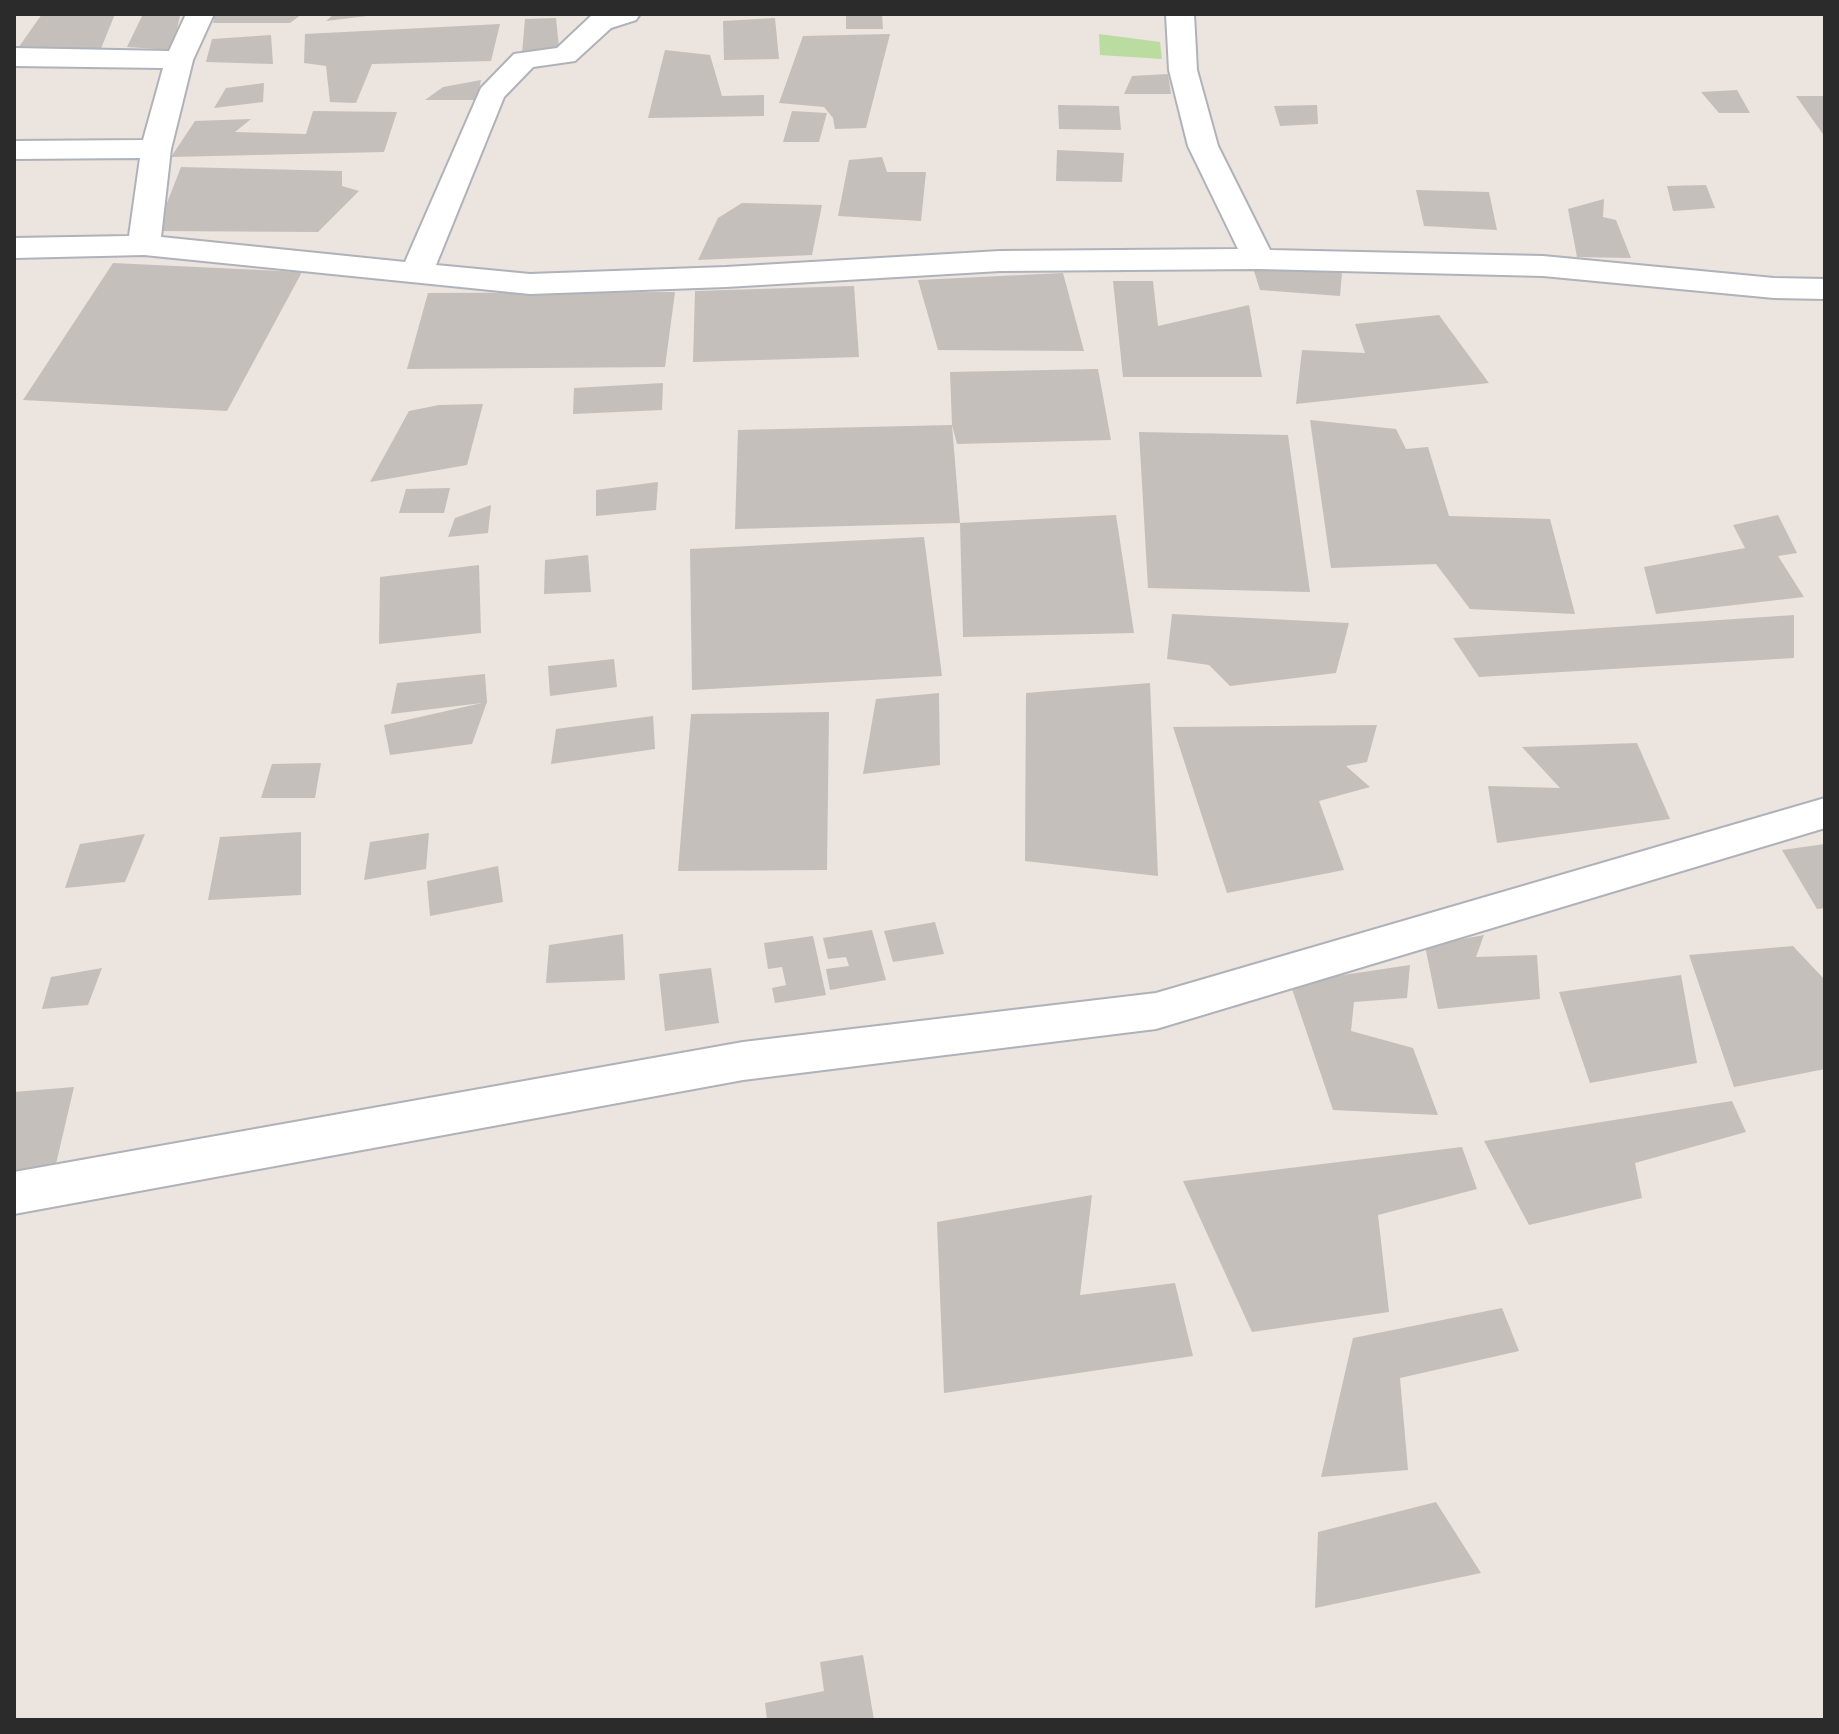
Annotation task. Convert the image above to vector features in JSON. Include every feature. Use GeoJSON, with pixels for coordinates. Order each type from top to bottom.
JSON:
{"type":"FeatureCollection","features":[{"type":"Feature","properties":{"kind":"street"},"geometry":{"type":"LineString","coordinates":[[144,245],[156,149],[179,60],[200,14]]}},
{"type":"Feature","properties":{"kind":"street"},"geometry":{"type":"LineString","coordinates":[[417,272],[491,94],[524,60],[565,55],[601,22],[626,14]]}},
{"type":"Feature","properties":{"kind":"street"},"geometry":{"type":"LineString","coordinates":[[1180,14],[1183,70],[1203,146],[1259,259]]}},
{"type":"Feature","properties":{"kind":"street"},"geometry":{"type":"LineString","coordinates":[[14,57],[179,60]]}},
{"type":"Feature","properties":{"kind":"street"},"geometry":{"type":"LineString","coordinates":[[14,150],[156,149]]}},
{"type":"Feature","properties":{"kind":"street"},"geometry":{"type":"LineString","coordinates":[[14,248],[144,245],[530,284],[726,277],[1000,261],[1259,259],[1543,266],[1774,288],[1825,289]]}},
{"type":"Feature","properties":{"kind":"street"},"geometry":{"type":"LineString","coordinates":[[14,1193],[743,1061],[1156,1011],[1825,813]]}},
{"type":"Feature","properties":{"kind":"green space"},"geometry":{"type":"Polygon","coordinates":[[[1099,34],[1160,42],[1162,59],[1100,55],[1099,34]]]}},
{"type":"Feature","properties":{"kind":"building"},"geometry":{"type":"Polygon","coordinates":[[[42,14],[115,14],[100,51],[16,51],[42,14]]]}},
{"type":"Feature","properties":{"kind":"building"},"geometry":{"type":"Polygon","coordinates":[[[143,14],[180,16],[172,50],[127,47],[143,14]]]}},
{"type":"Feature","properties":{"kind":"building"},"geometry":{"type":"Polygon","coordinates":[[[215,14],[302,14],[290,23],[213,23],[215,14]]]}},
{"type":"Feature","properties":{"kind":"building"},"geometry":{"type":"Polygon","coordinates":[[[334,14],[367,14],[367,16],[326,21],[334,14]]]}},
{"type":"Feature","properties":{"kind":"building"},"geometry":{"type":"Polygon","coordinates":[[[846,14],[882,14],[883,29],[846,29],[846,14]]]}},
{"type":"Feature","properties":{"kind":"building"},"geometry":{"type":"Polygon","coordinates":[[[556,18],[559,48],[522,53],[525,19],[556,18]]]}},
{"type":"Feature","properties":{"kind":"building"},"geometry":{"type":"Polygon","coordinates":[[[775,18],[779,59],[724,60],[723,21],[775,18]]]}},
{"type":"Feature","properties":{"kind":"building"},"geometry":{"type":"Polygon","coordinates":[[[500,24],[491,61],[372,64],[356,103],[330,102],[326,66],[304,63],[305,34],[500,24]]]}},
{"type":"Feature","properties":{"kind":"building"},"geometry":{"type":"Polygon","coordinates":[[[890,34],[866,128],[835,129],[833,118],[824,107],[779,103],[803,36],[890,34]]]}},
{"type":"Feature","properties":{"kind":"building"},"geometry":{"type":"Polygon","coordinates":[[[271,35],[273,64],[206,62],[212,39],[271,35]]]}},
{"type":"Feature","properties":{"kind":"building"},"geometry":{"type":"Polygon","coordinates":[[[665,50],[710,55],[722,96],[764,95],[764,116],[648,118],[665,50]]]}},
{"type":"Feature","properties":{"kind":"building"},"geometry":{"type":"Polygon","coordinates":[[[1168,74],[1171,94],[1124,94],[1132,76],[1168,74]]]}},
{"type":"Feature","properties":{"kind":"building"},"geometry":{"type":"Polygon","coordinates":[[[481,80],[477,100],[425,100],[443,87],[481,80]]]}},
{"type":"Feature","properties":{"kind":"building"},"geometry":{"type":"Polygon","coordinates":[[[264,83],[263,102],[214,108],[226,88],[264,83]]]}},
{"type":"Feature","properties":{"kind":"building"},"geometry":{"type":"Polygon","coordinates":[[[1737,90],[1750,113],[1719,113],[1701,92],[1737,90]]]}},
{"type":"Feature","properties":{"kind":"building"},"geometry":{"type":"Polygon","coordinates":[[[1796,96],[1825,96],[1825,137],[1796,96]]]}},
{"type":"Feature","properties":{"kind":"building"},"geometry":{"type":"Polygon","coordinates":[[[1058,105],[1119,106],[1121,130],[1059,129],[1058,105]]]}},
{"type":"Feature","properties":{"kind":"building"},"geometry":{"type":"Polygon","coordinates":[[[1317,105],[1318,124],[1280,126],[1274,106],[1317,105]]]}},
{"type":"Feature","properties":{"kind":"building"},"geometry":{"type":"Polygon","coordinates":[[[313,111],[397,112],[384,152],[171,157],[195,121],[251,119],[235,132],[306,134],[313,111]]]}},
{"type":"Feature","properties":{"kind":"building"},"geometry":{"type":"Polygon","coordinates":[[[792,111],[827,113],[819,142],[783,142],[792,111]]]}},
{"type":"Feature","properties":{"kind":"building"},"geometry":{"type":"Polygon","coordinates":[[[1057,150],[1124,153],[1122,182],[1056,181],[1057,150]]]}},
{"type":"Feature","properties":{"kind":"building"},"geometry":{"type":"Polygon","coordinates":[[[882,157],[887,172],[926,172],[921,221],[838,216],[849,160],[882,157]]]}},
{"type":"Feature","properties":{"kind":"building"},"geometry":{"type":"Polygon","coordinates":[[[181,167],[342,171],[342,186],[359,191],[318,232],[156,231],[181,167]]]}},
{"type":"Feature","properties":{"kind":"building"},"geometry":{"type":"Polygon","coordinates":[[[1706,185],[1715,208],[1673,211],[1667,186],[1706,185]]]}},
{"type":"Feature","properties":{"kind":"building"},"geometry":{"type":"Polygon","coordinates":[[[1416,190],[1489,192],[1497,230],[1424,226],[1416,190]]]}},
{"type":"Feature","properties":{"kind":"building"},"geometry":{"type":"Polygon","coordinates":[[[1604,199],[1603,217],[1616,220],[1631,258],[1577,257],[1568,209],[1604,199]]]}},
{"type":"Feature","properties":{"kind":"building"},"geometry":{"type":"Polygon","coordinates":[[[742,203],[822,205],[812,255],[698,260],[718,218],[742,203]]]}},
{"type":"Feature","properties":{"kind":"building"},"geometry":{"type":"Polygon","coordinates":[[[1285,260],[1342,273],[1340,296],[1260,290],[1253,268],[1285,260]]]}},
{"type":"Feature","properties":{"kind":"building"},"geometry":{"type":"Polygon","coordinates":[[[113,263],[302,272],[227,411],[23,400],[113,263]]]}},
{"type":"Feature","properties":{"kind":"building"},"geometry":{"type":"Polygon","coordinates":[[[1063,273],[1084,351],[938,350],[918,280],[1063,273]]]}},
{"type":"Feature","properties":{"kind":"building"},"geometry":{"type":"Polygon","coordinates":[[[1113,281],[1153,281],[1158,326],[1249,305],[1262,377],[1123,377],[1113,281]]]}},
{"type":"Feature","properties":{"kind":"building"},"geometry":{"type":"Polygon","coordinates":[[[854,286],[859,357],[693,362],[695,291],[854,286]]]}},
{"type":"Feature","properties":{"kind":"building"},"geometry":{"type":"Polygon","coordinates":[[[675,292],[665,367],[407,369],[428,293],[675,292]]]}},
{"type":"Feature","properties":{"kind":"building"},"geometry":{"type":"Polygon","coordinates":[[[1439,315],[1489,383],[1296,404],[1302,350],[1365,353],[1355,324],[1439,315]]]}},
{"type":"Feature","properties":{"kind":"building"},"geometry":{"type":"Polygon","coordinates":[[[1098,369],[1111,440],[957,444],[952,425],[950,372],[1098,369]]]}},
{"type":"Feature","properties":{"kind":"building"},"geometry":{"type":"Polygon","coordinates":[[[663,383],[662,410],[573,414],[574,388],[663,383]]]}},
{"type":"Feature","properties":{"kind":"building"},"geometry":{"type":"Polygon","coordinates":[[[483,404],[467,465],[370,482],[409,411],[439,405],[483,404]]]}},
{"type":"Feature","properties":{"kind":"building"},"geometry":{"type":"Polygon","coordinates":[[[1310,420],[1396,429],[1406,449],[1428,447],[1449,516],[1550,519],[1575,614],[1470,609],[1436,564],[1331,568],[1310,420]]]}},
{"type":"Feature","properties":{"kind":"building"},"geometry":{"type":"Polygon","coordinates":[[[952,425],[960,523],[735,529],[738,430],[952,425]]]}},
{"type":"Feature","properties":{"kind":"building"},"geometry":{"type":"Polygon","coordinates":[[[1139,432],[1288,435],[1310,592],[1148,588],[1139,432]]]}},
{"type":"Feature","properties":{"kind":"building"},"geometry":{"type":"Polygon","coordinates":[[[658,482],[656,510],[596,516],[596,490],[658,482]]]}},
{"type":"Feature","properties":{"kind":"building"},"geometry":{"type":"Polygon","coordinates":[[[450,488],[444,513],[399,513],[406,489],[450,488]]]}},
{"type":"Feature","properties":{"kind":"building"},"geometry":{"type":"Polygon","coordinates":[[[491,505],[488,533],[448,537],[455,518],[491,505]]]}},
{"type":"Feature","properties":{"kind":"building"},"geometry":{"type":"Polygon","coordinates":[[[1116,515],[1134,633],[963,637],[960,523],[1116,515]]]}},
{"type":"Feature","properties":{"kind":"building"},"geometry":{"type":"Polygon","coordinates":[[[1778,515],[1797,553],[1778,556],[1804,597],[1656,614],[1644,567],[1745,548],[1733,525],[1778,515]]]}},
{"type":"Feature","properties":{"kind":"building"},"geometry":{"type":"Polygon","coordinates":[[[924,537],[942,676],[692,690],[690,549],[924,537]]]}},
{"type":"Feature","properties":{"kind":"building"},"geometry":{"type":"Polygon","coordinates":[[[588,555],[591,592],[544,594],[545,560],[588,555]]]}},
{"type":"Feature","properties":{"kind":"building"},"geometry":{"type":"Polygon","coordinates":[[[479,565],[481,633],[379,644],[380,577],[479,565]]]}},
{"type":"Feature","properties":{"kind":"building"},"geometry":{"type":"Polygon","coordinates":[[[1172,614],[1349,623],[1336,673],[1230,686],[1209,665],[1167,659],[1172,614]]]}},
{"type":"Feature","properties":{"kind":"building"},"geometry":{"type":"Polygon","coordinates":[[[1794,615],[1794,658],[1479,677],[1453,638],[1794,615]]]}},
{"type":"Feature","properties":{"kind":"building"},"geometry":{"type":"Polygon","coordinates":[[[614,659],[617,687],[550,696],[548,666],[614,659]]]}},
{"type":"Feature","properties":{"kind":"building"},"geometry":{"type":"Polygon","coordinates":[[[485,674],[487,702],[472,744],[390,755],[384,725],[482,703],[391,714],[397,683],[485,674]]]}},
{"type":"Feature","properties":{"kind":"building"},"geometry":{"type":"Polygon","coordinates":[[[1150,683],[1158,876],[1025,861],[1026,693],[1150,683]]]}},
{"type":"Feature","properties":{"kind":"building"},"geometry":{"type":"Polygon","coordinates":[[[939,693],[940,765],[863,774],[876,699],[939,693]]]}},
{"type":"Feature","properties":{"kind":"building"},"geometry":{"type":"Polygon","coordinates":[[[829,712],[827,870],[678,871],[691,714],[829,712]]]}},
{"type":"Feature","properties":{"kind":"building"},"geometry":{"type":"Polygon","coordinates":[[[653,716],[655,749],[551,764],[556,729],[653,716]]]}},
{"type":"Feature","properties":{"kind":"building"},"geometry":{"type":"Polygon","coordinates":[[[1377,725],[1367,762],[1346,766],[1370,787],[1319,801],[1344,870],[1227,893],[1173,727],[1377,725]]]}},
{"type":"Feature","properties":{"kind":"building"},"geometry":{"type":"Polygon","coordinates":[[[1637,743],[1670,819],[1497,843],[1488,786],[1560,788],[1522,747],[1637,743]]]}},
{"type":"Feature","properties":{"kind":"building"},"geometry":{"type":"Polygon","coordinates":[[[321,763],[315,798],[261,798],[272,764],[321,763]]]}},
{"type":"Feature","properties":{"kind":"building"},"geometry":{"type":"Polygon","coordinates":[[[301,832],[301,895],[208,900],[220,837],[301,832]]]}},
{"type":"Feature","properties":{"kind":"building"},"geometry":{"type":"Polygon","coordinates":[[[429,833],[426,869],[364,880],[370,842],[429,833]]]}},
{"type":"Feature","properties":{"kind":"building"},"geometry":{"type":"Polygon","coordinates":[[[145,834],[125,882],[65,888],[80,844],[145,834]]]}},
{"type":"Feature","properties":{"kind":"building"},"geometry":{"type":"Polygon","coordinates":[[[1825,844],[1825,908],[1817,909],[1782,850],[1825,844]]]}},
{"type":"Feature","properties":{"kind":"building"},"geometry":{"type":"Polygon","coordinates":[[[498,866],[503,902],[430,916],[427,881],[498,866]]]}},
{"type":"Feature","properties":{"kind":"building"},"geometry":{"type":"Polygon","coordinates":[[[935,922],[944,954],[893,962],[884,931],[935,922]]]}},
{"type":"Feature","properties":{"kind":"building"},"geometry":{"type":"Polygon","coordinates":[[[872,930],[886,980],[830,990],[826,969],[849,966],[846,957],[828,959],[823,938],[872,930]]]}},
{"type":"Feature","properties":{"kind":"building"},"geometry":{"type":"Polygon","coordinates":[[[623,934],[625,980],[546,983],[549,945],[623,934]]]}},
{"type":"Feature","properties":{"kind":"building"},"geometry":{"type":"Polygon","coordinates":[[[1484,935],[1476,957],[1537,955],[1540,999],[1438,1009],[1425,946],[1484,935]]]}},
{"type":"Feature","properties":{"kind":"building"},"geometry":{"type":"Polygon","coordinates":[[[813,936],[826,995],[775,1003],[772,988],[786,985],[782,967],[768,969],[764,943],[813,936]]]}},
{"type":"Feature","properties":{"kind":"building"},"geometry":{"type":"Polygon","coordinates":[[[1793,946],[1825,980],[1825,1069],[1734,1087],[1689,955],[1793,946]]]}},
{"type":"Feature","properties":{"kind":"building"},"geometry":{"type":"Polygon","coordinates":[[[1410,965],[1407,998],[1354,1002],[1351,1031],[1413,1048],[1438,1115],[1333,1110],[1290,983],[1410,965]]]}},
{"type":"Feature","properties":{"kind":"building"},"geometry":{"type":"Polygon","coordinates":[[[102,968],[88,1005],[42,1009],[51,977],[102,968]]]}},
{"type":"Feature","properties":{"kind":"building"},"geometry":{"type":"Polygon","coordinates":[[[711,968],[719,1023],[665,1031],[659,974],[711,968]]]}},
{"type":"Feature","properties":{"kind":"building"},"geometry":{"type":"Polygon","coordinates":[[[1681,975],[1697,1063],[1590,1083],[1559,992],[1681,975]]]}},
{"type":"Feature","properties":{"kind":"building"},"geometry":{"type":"Polygon","coordinates":[[[74,1087],[56,1164],[14,1175],[14,1092],[74,1087]]]}},
{"type":"Feature","properties":{"kind":"building"},"geometry":{"type":"Polygon","coordinates":[[[1732,1101],[1746,1132],[1635,1163],[1642,1198],[1529,1225],[1484,1141],[1732,1101]]]}},
{"type":"Feature","properties":{"kind":"building"},"geometry":{"type":"Polygon","coordinates":[[[1462,1147],[1477,1189],[1378,1215],[1389,1312],[1252,1332],[1183,1181],[1462,1147]]]}},
{"type":"Feature","properties":{"kind":"building"},"geometry":{"type":"Polygon","coordinates":[[[1092,1195],[1080,1295],[1175,1283],[1193,1356],[944,1393],[937,1222],[1092,1195]]]}},
{"type":"Feature","properties":{"kind":"building"},"geometry":{"type":"Polygon","coordinates":[[[1502,1308],[1519,1351],[1400,1378],[1408,1470],[1321,1477],[1353,1338],[1502,1308]]]}},
{"type":"Feature","properties":{"kind":"building"},"geometry":{"type":"Polygon","coordinates":[[[1436,1502],[1481,1573],[1315,1608],[1318,1532],[1436,1502]]]}},
{"type":"Feature","properties":{"kind":"building"},"geometry":{"type":"Polygon","coordinates":[[[863,1655],[874,1720],[767,1720],[765,1703],[824,1691],[820,1662],[863,1655]]]}}]}
